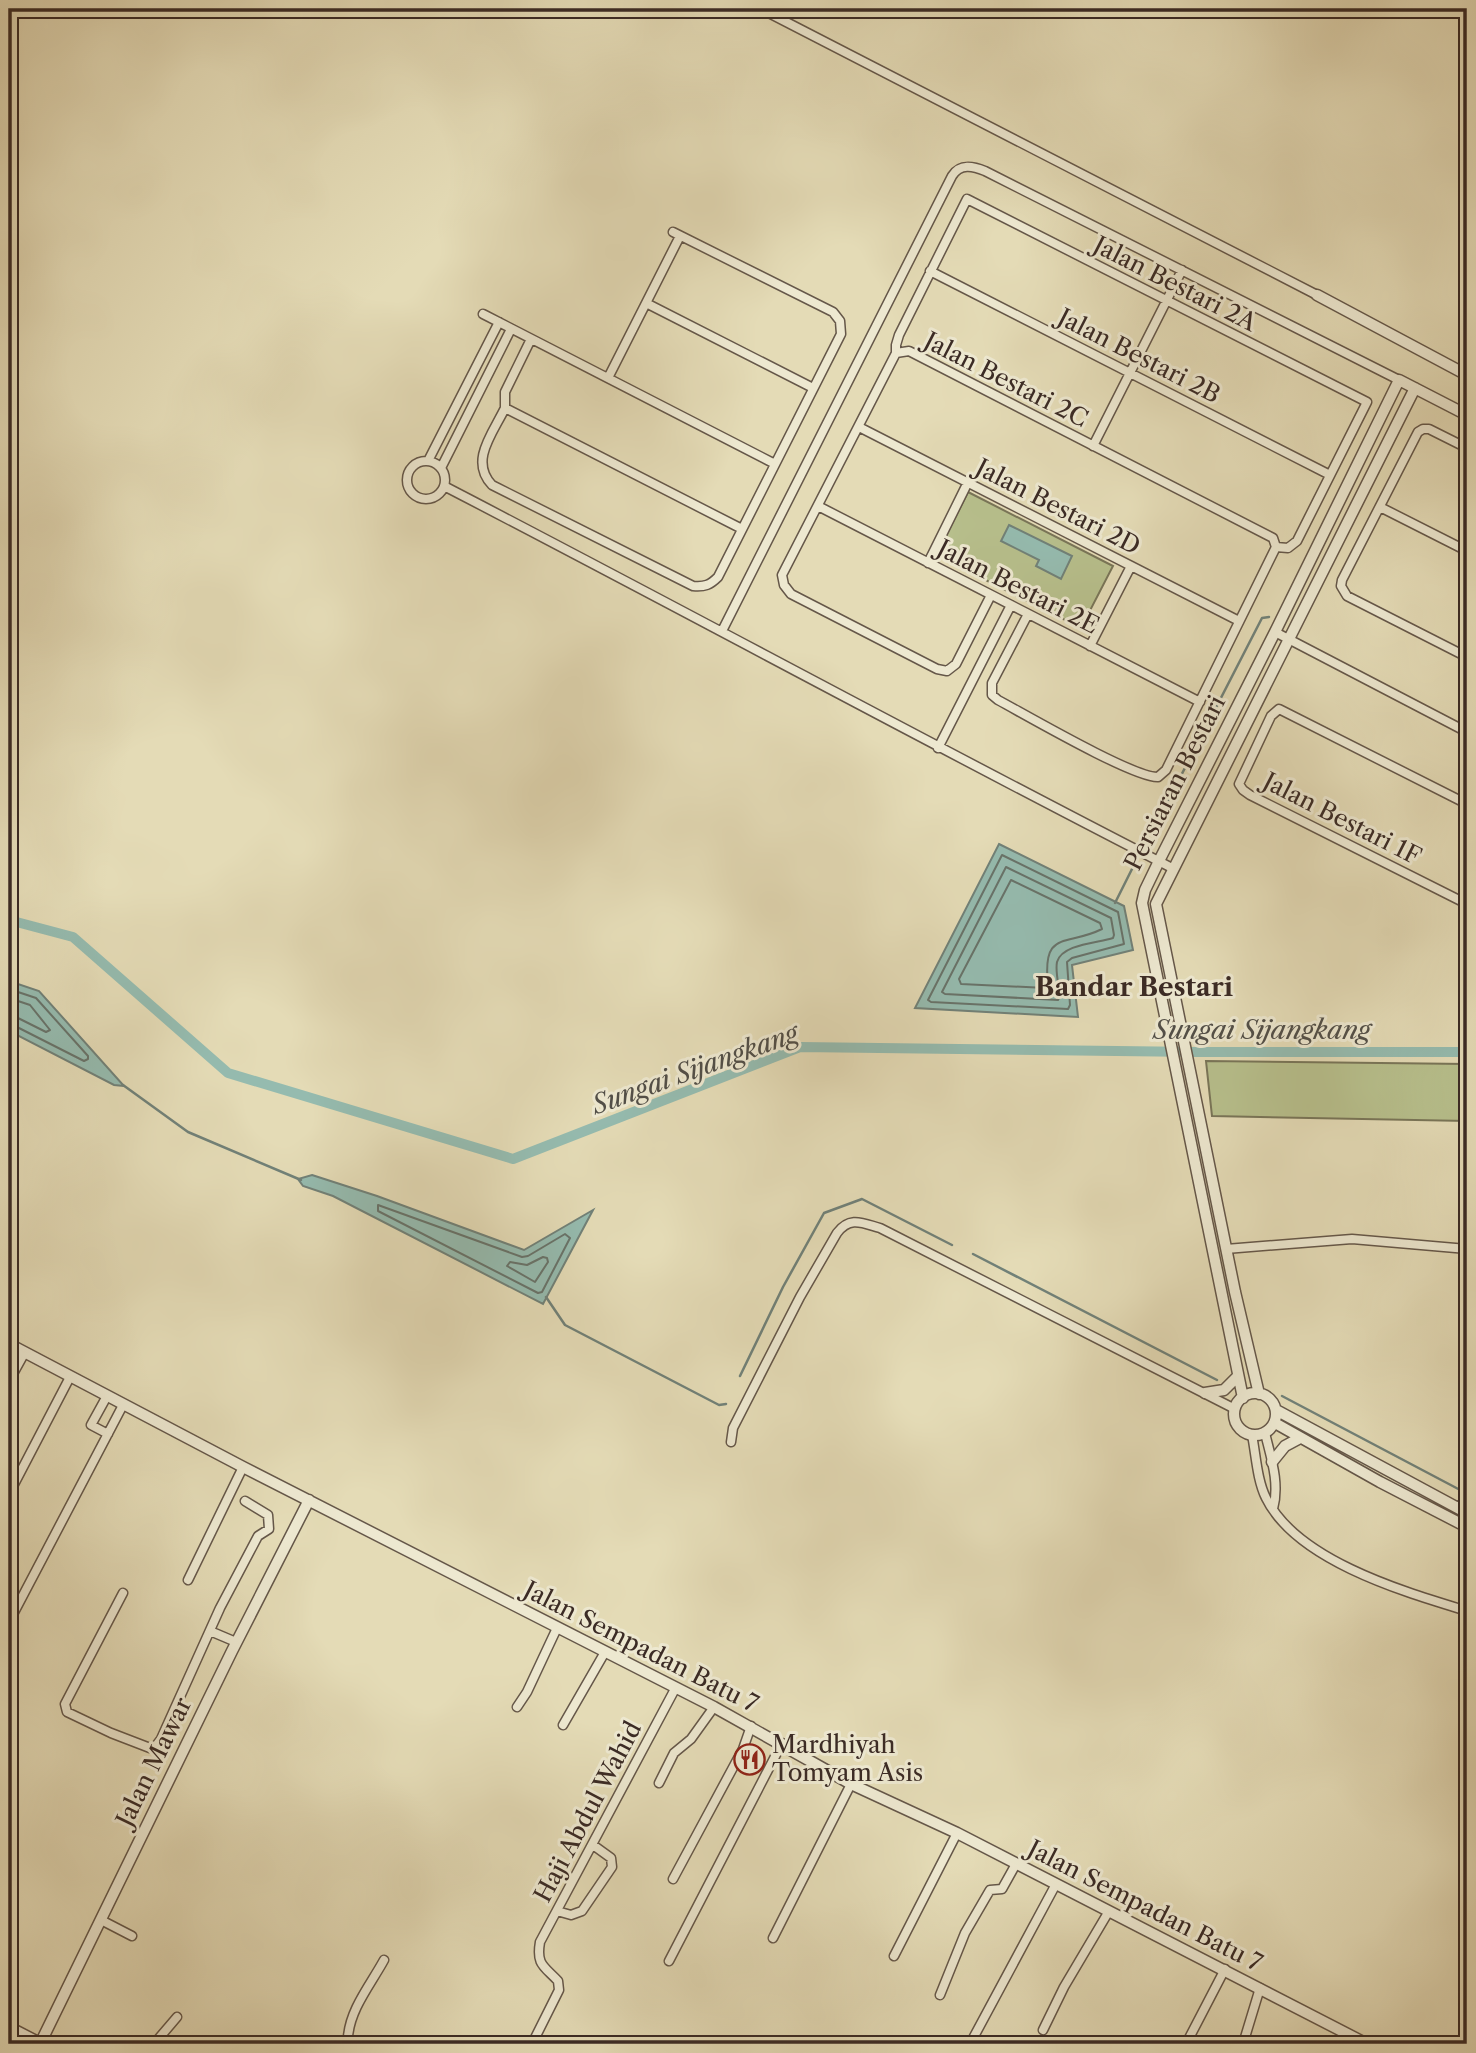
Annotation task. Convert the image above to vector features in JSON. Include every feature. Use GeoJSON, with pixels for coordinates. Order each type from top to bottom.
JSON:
{"type":"FeatureCollection","features":[{"type":"Feature","properties":{"kind":"street"},"geometry":{"type":"LineString","coordinates":[[761,9],[1467,375]]}},
{"type":"Feature","properties":{"kind":"street"},"geometry":{"type":"LineString","coordinates":[[722,631],[956,170],[964,167],[985,171],[1467,415]]}},
{"type":"Feature","properties":{"kind":"street","name":"Jalan Bestari 2A"},"geometry":{"type":"LineString","coordinates":[[930,271],[967,199],[1367,402],[1330,475]]}},
{"type":"Feature","properties":{"kind":"street"},"geometry":{"type":"LineString","coordinates":[[531,339],[505,392],[505,408],[481,456],[481,468],[485,478],[492,485],[693,586],[702,587],[712,584],[718,577],[841,334],[840,321],[833,312],[676,234],[646,303],[608,379]]}},
{"type":"Feature","properties":{"kind":"street"},"geometry":{"type":"LineString","coordinates":[[1093,446],[1182,270]]}},
{"type":"Feature","properties":{"kind":"street"},"geometry":{"type":"LineString","coordinates":[[897,353],[899,335],[930,271]]}},
{"type":"Feature","properties":{"kind":"street","name":"Jalan Bestari 2B"},"geometry":{"type":"LineString","coordinates":[[930,271],[1330,475]]}},
{"type":"Feature","properties":{"kind":"street"},"geometry":{"type":"LineString","coordinates":[[646,303],[813,388]]}},
{"type":"Feature","properties":{"kind":"street"},"geometry":{"type":"LineString","coordinates":[[483,314],[775,464]]}},
{"type":"Feature","properties":{"kind":"street"},"geometry":{"type":"LineString","coordinates":[[428,461],[499,322]]}},
{"type":"Feature","properties":{"kind":"street"},"geometry":{"type":"LineString","coordinates":[[441,468],[511,329]]}},
{"type":"Feature","properties":{"kind":"street","name":"Jalan Bestari 2C"},"geometry":{"type":"LineString","coordinates":[[991,595],[956,664],[947,671],[937,669],[791,594],[784,585],[782,575],[897,353],[909,351],[1273,538],[1276,547]]}},
{"type":"Feature","properties":{"kind":"street","name":"Persiaran Bestari"},"geometry":{"type":"LineString","coordinates":[[1243,1398],[1142,904],[1145,890],[1159,861],[1399,380]]}},
{"type":"Feature","properties":{"kind":"street","name":"Persiaran Bestari"},"geometry":{"type":"LineString","coordinates":[[1259,1394],[1226,1250],[1156,904],[1415,388]]}},
{"type":"Feature","properties":{"kind":"street"},"geometry":{"type":"LineString","coordinates":[[505,408],[742,529]]}},
{"type":"Feature","properties":{"kind":"street","name":"Jalan Bestari 2D"},"geometry":{"type":"LineString","coordinates":[[859,427],[1239,621]]}},
{"type":"Feature","properties":{"kind":"street"},"geometry":{"type":"LineString","coordinates":[[1467,448],[1429,429],[1423,429],[1415,436],[1341,586],[1347,596],[1467,657]]}},
{"type":"Feature","properties":{"kind":"street"},"geometry":{"type":"LineString","coordinates":[[428,461],[441,468],[445,476],[444,486],[440,493],[424,499],[410,490],[407,473],[412,466],[428,461]]}},
{"type":"Feature","properties":{"kind":"street"},"geometry":{"type":"LineString","coordinates":[[1028,614],[992,682],[992,695],[1149,777],[1158,777],[1166,770],[1276,547],[1289,548],[1297,541],[1330,475]]}},
{"type":"Feature","properties":{"kind":"street"},"geometry":{"type":"LineString","coordinates":[[928,563],[968,482]]}},
{"type":"Feature","properties":{"kind":"street"},"geometry":{"type":"LineString","coordinates":[[444,486],[722,631],[938,748],[1172,868]]}},
{"type":"Feature","properties":{"kind":"street","name":"Jalan Bestari 2E"},"geometry":{"type":"LineString","coordinates":[[818,506],[1200,702]]}},
{"type":"Feature","properties":{"kind":"street"},"geometry":{"type":"LineString","coordinates":[[1380,507],[1467,551]]}},
{"type":"Feature","properties":{"kind":"street"},"geometry":{"type":"LineString","coordinates":[[1090,646],[1131,566]]}},
{"type":"Feature","properties":{"kind":"street"},"geometry":{"type":"LineString","coordinates":[[938,748],[1012,606]]}},
{"type":"Feature","properties":{"kind":"street"},"geometry":{"type":"LineString","coordinates":[[1275,632],[1467,732]]}},
{"type":"Feature","properties":{"kind":"street","name":"Jalan Bestari 1F"},"geometry":{"type":"LineString","coordinates":[[1467,804],[1279,709],[1271,716],[1239,784],[1250,795],[1467,904]]}},
{"type":"Feature","properties":{"kind":"street"},"geometry":{"type":"LineString","coordinates":[[731,1442],[733,1428],[836,1233],[842,1226],[856,1221],[880,1228],[1235,1409]]}},
{"type":"Feature","properties":{"kind":"street"},"geometry":{"type":"LineString","coordinates":[[1226,1250],[1352,1239],[1467,1249]]}},
{"type":"Feature","properties":{"kind":"street","name":"Jalan Sempadan Batu 7"},"geometry":{"type":"LineString","coordinates":[[9,1344],[243,1467],[751,1726],[851,1784],[957,1833],[1367,2044]]}},
{"type":"Feature","properties":{"kind":"street"},"geometry":{"type":"LineString","coordinates":[[9,1381],[25,1352]]}},
{"type":"Feature","properties":{"kind":"street"},"geometry":{"type":"LineString","coordinates":[[1205,1393],[1213,1394],[1224,1390],[1238,1376]]}},
{"type":"Feature","properties":{"kind":"street"},"geometry":{"type":"LineString","coordinates":[[9,1494],[69,1377]]}},
{"type":"Feature","properties":{"kind":"street"},"geometry":{"type":"LineString","coordinates":[[1259,1394],[1270,1399],[1276,1410],[1275,1423],[1265,1433],[1252,1435],[1240,1428],[1236,1422],[1235,1409],[1243,1398],[1259,1394]]}},
{"type":"Feature","properties":{"kind":"street"},"geometry":{"type":"LineString","coordinates":[[107,1396],[91,1425],[108,1434]]}},
{"type":"Feature","properties":{"kind":"street"},"geometry":{"type":"LineString","coordinates":[[9,1622],[123,1405]]}},
{"type":"Feature","properties":{"kind":"street"},"geometry":{"type":"LineString","coordinates":[[1276,1410],[1467,1513]]}},
{"type":"Feature","properties":{"kind":"street"},"geometry":{"type":"LineString","coordinates":[[1275,1423],[1467,1527]]}},
{"type":"Feature","properties":{"kind":"street"},"geometry":{"type":"LineString","coordinates":[[1265,1433],[1277,1490],[1273,1508]]}},
{"type":"Feature","properties":{"kind":"street"},"geometry":{"type":"LineString","coordinates":[[1252,1435],[1264,1495],[1291,1530],[1336,1562],[1383,1583],[1467,1611]]}},
{"type":"Feature","properties":{"kind":"street"},"geometry":{"type":"LineString","coordinates":[[1272,1462],[1280,1450],[1300,1438]]}},
{"type":"Feature","properties":{"kind":"street"},"geometry":{"type":"LineString","coordinates":[[188,1580],[243,1467]]}},
{"type":"Feature","properties":{"kind":"street","name":"Jalan Mawar"},"geometry":{"type":"LineString","coordinates":[[42,2044],[236,1642],[309,1500]]}},
{"type":"Feature","properties":{"kind":"street"},"geometry":{"type":"LineString","coordinates":[[123,1593],[65,1704],[67,1712],[146,1747],[155,1747],[258,1536],[268,1529],[268,1515],[245,1501]]}},
{"type":"Feature","properties":{"kind":"street"},"geometry":{"type":"LineString","coordinates":[[1457,1507],[1467,1501]]}},
{"type":"Feature","properties":{"kind":"street"},"geometry":{"type":"LineString","coordinates":[[517,1707],[527,1692],[557,1628]]}},
{"type":"Feature","properties":{"kind":"street"},"geometry":{"type":"LineString","coordinates":[[210,1631],[236,1642]]}},
{"type":"Feature","properties":{"kind":"street"},"geometry":{"type":"LineString","coordinates":[[563,1725],[605,1653]]}},
{"type":"Feature","properties":{"kind":"street","name":"Haji Abdul Wahid"},"geometry":{"type":"LineString","coordinates":[[532,2044],[559,1990],[558,1982],[542,1966],[538,1955],[540,1942],[675,1689]]}},
{"type":"Feature","properties":{"kind":"street"},"geometry":{"type":"LineString","coordinates":[[659,1783],[674,1753],[691,1740],[714,1707]]}},
{"type":"Feature","properties":{"kind":"street"},"geometry":{"type":"LineString","coordinates":[[673,1879],[743,1749],[751,1726]]}},
{"type":"Feature","properties":{"kind":"street"},"geometry":{"type":"LineString","coordinates":[[669,1961],[782,1743]]}},
{"type":"Feature","properties":{"kind":"street"},"geometry":{"type":"LineString","coordinates":[[773,1938],[851,1784]]}},
{"type":"Feature","properties":{"kind":"street"},"geometry":{"type":"LineString","coordinates":[[894,1956],[957,1833]]}},
{"type":"Feature","properties":{"kind":"street"},"geometry":{"type":"LineString","coordinates":[[557,1911],[571,1915],[582,1911],[612,1867],[611,1858],[593,1845]]}},
{"type":"Feature","properties":{"kind":"street"},"geometry":{"type":"LineString","coordinates":[[940,1995],[965,1933],[990,1890],[1002,1889],[1016,1864]]}},
{"type":"Feature","properties":{"kind":"street"},"geometry":{"type":"LineString","coordinates":[[970,2044],[1056,1884]]}},
{"type":"Feature","properties":{"kind":"street"},"geometry":{"type":"LineString","coordinates":[[1043,2030],[1064,1987],[1109,1911]]}},
{"type":"Feature","properties":{"kind":"street"},"geometry":{"type":"LineString","coordinates":[[101,1920],[132,1936]]}},
{"type":"Feature","properties":{"kind":"street"},"geometry":{"type":"LineString","coordinates":[[341,2044],[348,2037],[349,2024],[369,1983],[384,1960]]}},
{"type":"Feature","properties":{"kind":"street"},"geometry":{"type":"LineString","coordinates":[[1186,2044],[1224,1969]]}},
{"type":"Feature","properties":{"kind":"street"},"geometry":{"type":"LineString","coordinates":[[1242,2044],[1260,1988]]}},
{"type":"Feature","properties":{"kind":"street"},"geometry":{"type":"LineString","coordinates":[[154,2044],[177,2017]]}},
{"type":"Feature","properties":{"kind":"street"},"geometry":{"type":"LineString","coordinates":[[9,2026],[42,2044]]}},
{"type":"Feature","properties":{"kind":"green space"},"geometry":{"type":"Polygon","coordinates":[[[968,492],[1113,566],[1081,628],[936,555],[968,492]]]}},
{"type":"Feature","properties":{"kind":"green space"},"geometry":{"type":"Polygon","coordinates":[[[1206,1061],[1467,1064],[1467,1121],[1212,1116],[1206,1061]]]}},
{"type":"Feature","properties":{"kind":"water"},"geometry":{"type":"Polygon","coordinates":[[[1009,525],[1072,556],[1061,579],[1036,566],[1039,560],[1001,541],[1009,525]]]}},
{"type":"Feature","properties":{"kind":"water"},"geometry":{"type":"Polygon","coordinates":[[[999,844],[1124,906],[1133,950],[1072,965],[1078,1017],[915,1008],[999,844]]]}},
{"type":"Feature","properties":{"kind":"water"},"geometry":{"type":"Polygon","coordinates":[[[9,981],[39,991],[124,1086],[114,1085],[9,1031],[9,981]]]}},
{"type":"Feature","properties":{"kind":"water"},"geometry":{"type":"Polygon","coordinates":[[[312,1175],[524,1250],[593,1210],[543,1304],[333,1196],[303,1186],[298,1179],[312,1175]]]}},
{"type":"Feature","properties":{"kind":"waterway"},"geometry":{"type":"LineString","coordinates":[[1151,834],[1262,618],[1269,617]]}},
{"type":"Feature","properties":{"kind":"waterway"},"geometry":{"type":"LineString","coordinates":[[1115,903],[1137,859]]}},
{"type":"Feature","properties":{"kind":"waterway","name":"Sungai Sijangkang"},"geometry":{"type":"LineString","coordinates":[[9,920],[73,937],[228,1073],[513,1159],[800,1047],[1467,1052]]}},
{"type":"Feature","properties":{"kind":"waterway"},"geometry":{"type":"LineString","coordinates":[[123,1085],[188,1132],[301,1180]]}},
{"type":"Feature","properties":{"kind":"waterway"},"geometry":{"type":"LineString","coordinates":[[740,1376],[783,1287],[824,1213],[862,1199],[952,1245]]}},
{"type":"Feature","properties":{"kind":"waterway"},"geometry":{"type":"LineString","coordinates":[[973,1254],[1217,1380]]}},
{"type":"Feature","properties":{"kind":"waterway"},"geometry":{"type":"LineString","coordinates":[[546,1297],[565,1325],[719,1405],[726,1404]]}},
{"type":"Feature","properties":{"kind":"waterway"},"geometry":{"type":"LineString","coordinates":[[1282,1396],[1464,1492]]}},
{"type":"Feature","properties":{"kind":"place","name":"Mardhiyah Tomyam Asis"},"geometry":{"type":"Point","coordinates":[749,1759]}},
{"type":"Feature","properties":{"kind":"district","name":"Bandar Bestari"},"geometry":{"type":"Point","coordinates":[1134,987]}}]}
